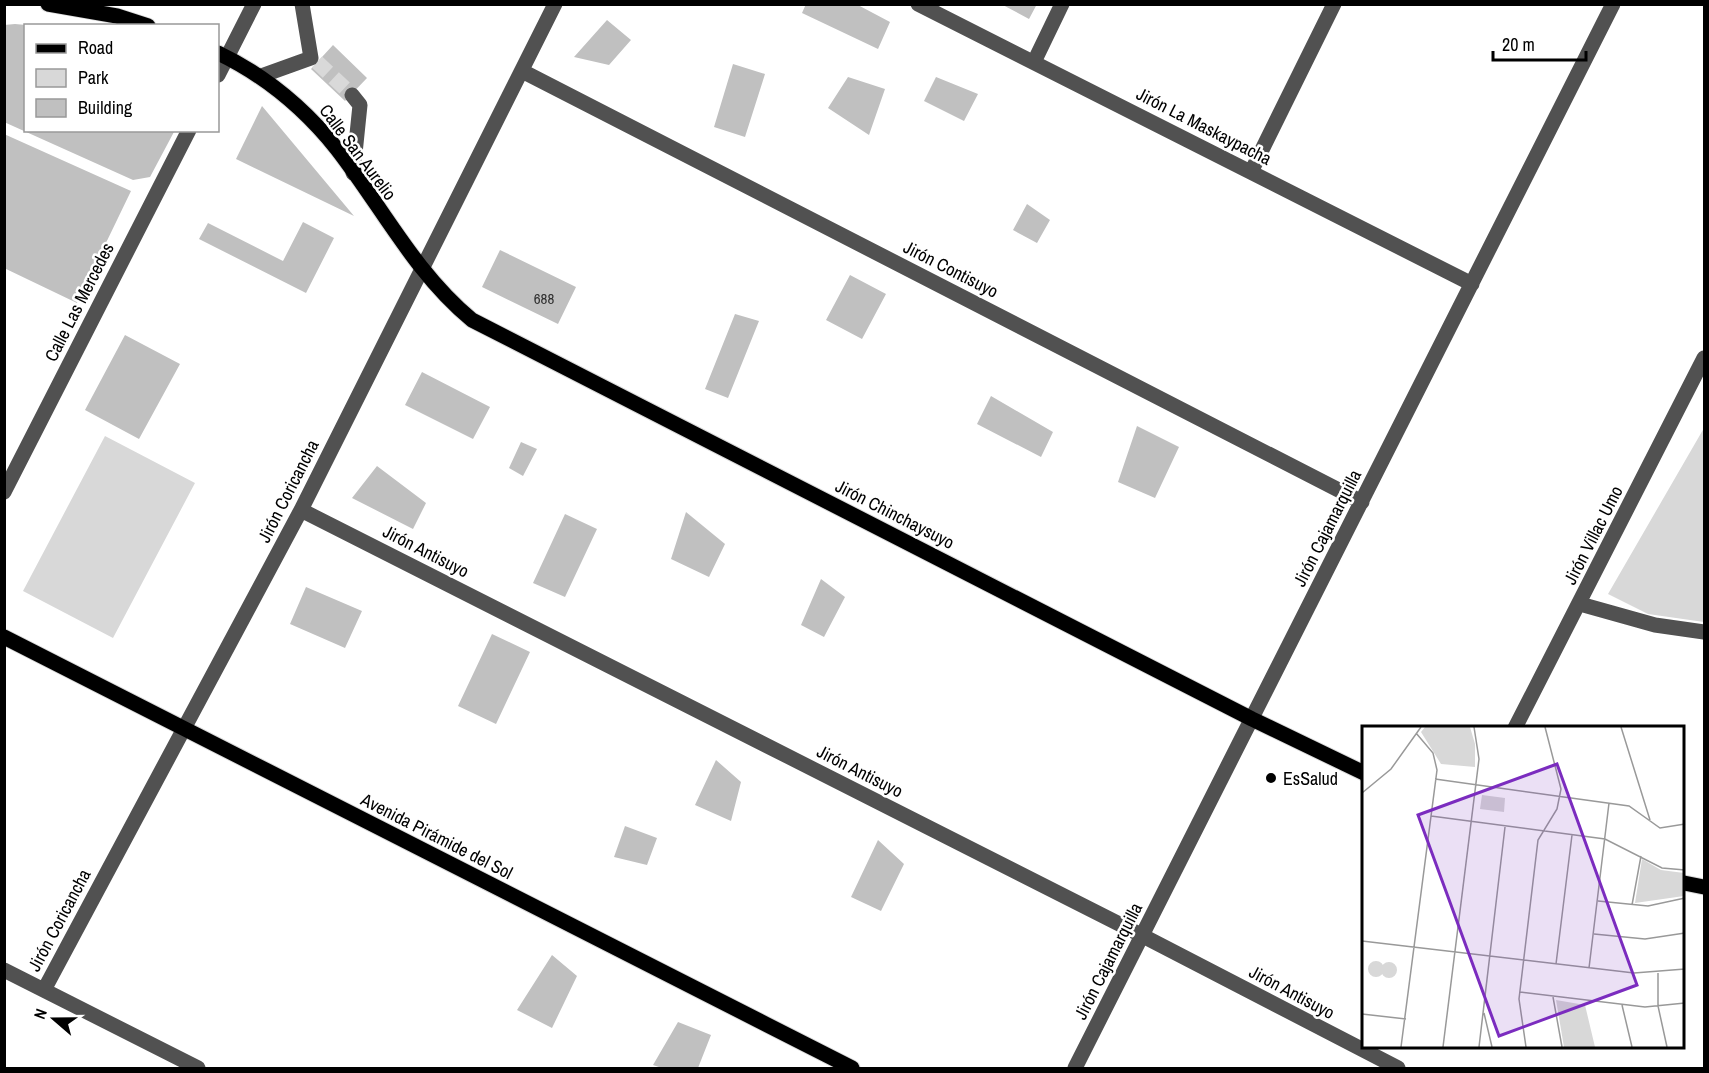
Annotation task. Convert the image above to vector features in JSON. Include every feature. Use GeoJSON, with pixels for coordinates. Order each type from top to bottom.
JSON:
{"type":"FeatureCollection","features":[{"type":"Feature","properties":{"kind":"main road"},"geometry":{"type":"LineString","coordinates":[[48,4],[117,16],[142,24]]}},
{"type":"Feature","properties":{"kind":"main road","name":"Calle San Aurelio"},"geometry":{"type":"LineString","coordinates":[[222,55],[261,76],[303,111],[337,150],[422,271]]}},
{"type":"Feature","properties":{"kind":"main road","name":"Jirón Chinchaysuyo"},"geometry":{"type":"LineString","coordinates":[[422,271],[445,298],[472,320],[1252,719],[1362,772]]}},
{"type":"Feature","properties":{"kind":"main road","name":"Avenida Pirámide del Sol"},"geometry":{"type":"LineString","coordinates":[[4,637],[852,1068]]}},
{"type":"Feature","properties":{"kind":"main road"},"geometry":{"type":"LineString","coordinates":[[1685,883],[1704,887]]}},
{"type":"Feature","properties":{"kind":"street"},"geometry":{"type":"LineString","coordinates":[[219,70],[222,55],[254,4]]}},
{"type":"Feature","properties":{"kind":"street"},"geometry":{"type":"LineString","coordinates":[[261,76],[314,60],[302,4]]}},
{"type":"Feature","properties":{"kind":"street","name":"Jirón Coricancha"},"geometry":{"type":"LineString","coordinates":[[44,990],[302,510],[555,4]]}},
{"type":"Feature","properties":{"kind":"street","name":"Jirón La Maskaypacha"},"geometry":{"type":"LineString","coordinates":[[918,4],[1472,284]]}},
{"type":"Feature","properties":{"kind":"street"},"geometry":{"type":"LineString","coordinates":[[1034,62],[1062,4]]}},
{"type":"Feature","properties":{"kind":"street"},"geometry":{"type":"LineString","coordinates":[[1251,172],[1334,4]]}},
{"type":"Feature","properties":{"kind":"street","name":"Jirón Cajamarquilla"},"geometry":{"type":"LineString","coordinates":[[1075,1068],[1613,4]]}},
{"type":"Feature","properties":{"kind":"street","name":"Jirón Contisuyo"},"geometry":{"type":"LineString","coordinates":[[522,71],[1362,502]]}},
{"type":"Feature","properties":{"kind":"street"},"geometry":{"type":"LineString","coordinates":[[352,95],[360,105],[353,174]]}},
{"type":"Feature","properties":{"kind":"street","name":"Calle Las Mercedes"},"geometry":{"type":"LineString","coordinates":[[4,492],[188,132]]}},
{"type":"Feature","properties":{"kind":"street","name":"Jirón Villac Umo"},"geometry":{"type":"LineString","coordinates":[[1516,726],[1704,358]]}},
{"type":"Feature","properties":{"kind":"street","name":"Jirón Antisuyo"},"geometry":{"type":"LineString","coordinates":[[302,510],[1143,936],[1398,1068]]}},
{"type":"Feature","properties":{"kind":"street"},"geometry":{"type":"LineString","coordinates":[[1580,604],[1655,625],[1704,633]]}},
{"type":"Feature","properties":{"kind":"street"},"geometry":{"type":"LineString","coordinates":[[4,970],[198,1068]]}},
{"type":"Feature","properties":{"kind":"green space"},"geometry":{"type":"Polygon","coordinates":[[[1704,428],[1704,622],[1648,614],[1608,594],[1704,428]]]}},
{"type":"Feature","properties":{"kind":"green space"},"geometry":{"type":"Polygon","coordinates":[[[105,436],[195,483],[113,638],[23,591],[105,436]]]}},
{"type":"Feature","properties":{"kind":"building"},"geometry":{"type":"Polygon","coordinates":[[[806,4],[856,4],[890,22],[878,49],[802,13],[806,4]]]}},
{"type":"Feature","properties":{"kind":"building"},"geometry":{"type":"Polygon","coordinates":[[[1001,4],[1037,4],[1029,19],[1001,4]]]}},
{"type":"Feature","properties":{"kind":"building"},"geometry":{"type":"Polygon","coordinates":[[[607,20],[631,40],[609,65],[574,57],[607,20]]]}},
{"type":"Feature","properties":{"kind":"building"},"geometry":{"type":"Polygon","coordinates":[[[4,25],[24,25],[24,131],[4,122],[4,25]]]}},
{"type":"Feature","properties":{"kind":"building"},"geometry":{"type":"Polygon","coordinates":[[[333,45],[367,78],[345,101],[311,69],[333,45]]]}},
{"type":"Feature","properties":{"kind":"building"},"geometry":{"type":"Polygon","coordinates":[[[733,64],[765,74],[745,137],[714,127],[733,64]]]}},
{"type":"Feature","properties":{"kind":"building"},"geometry":{"type":"Polygon","coordinates":[[[848,77],[885,89],[869,135],[828,108],[848,77]]]}},
{"type":"Feature","properties":{"kind":"building"},"geometry":{"type":"Polygon","coordinates":[[[936,77],[978,94],[964,121],[924,101],[936,77]]]}},
{"type":"Feature","properties":{"kind":"building"},"geometry":{"type":"Polygon","coordinates":[[[262,106],[354,216],[236,159],[262,106]]]}},
{"type":"Feature","properties":{"kind":"building"},"geometry":{"type":"Polygon","coordinates":[[[26,132],[174,132],[150,177],[133,180],[26,132]]]}},
{"type":"Feature","properties":{"kind":"building"},"geometry":{"type":"Polygon","coordinates":[[[4,134],[131,191],[77,303],[4,268],[4,134]]]}},
{"type":"Feature","properties":{"kind":"building"},"geometry":{"type":"Polygon","coordinates":[[[1027,204],[1050,220],[1037,243],[1013,230],[1027,204]]]}},
{"type":"Feature","properties":{"kind":"building"},"geometry":{"type":"Polygon","coordinates":[[[303,222],[334,238],[306,293],[199,239],[208,223],[283,261],[303,222]]]}},
{"type":"Feature","properties":{"kind":"building"},"geometry":{"type":"Polygon","coordinates":[[[500,250],[576,287],[558,324],[482,287],[500,250]]]}},
{"type":"Feature","properties":{"kind":"building"},"geometry":{"type":"Polygon","coordinates":[[[850,275],[886,294],[862,339],[826,320],[850,275]]]}},
{"type":"Feature","properties":{"kind":"building"},"geometry":{"type":"Polygon","coordinates":[[[735,314],[759,321],[728,398],[705,389],[735,314]]]}},
{"type":"Feature","properties":{"kind":"building"},"geometry":{"type":"Polygon","coordinates":[[[125,335],[180,364],[139,439],[85,410],[125,335]]]}},
{"type":"Feature","properties":{"kind":"building"},"geometry":{"type":"Polygon","coordinates":[[[422,372],[490,407],[473,439],[405,405],[422,372]]]}},
{"type":"Feature","properties":{"kind":"building"},"geometry":{"type":"Polygon","coordinates":[[[991,396],[1053,432],[1041,457],[977,424],[991,396]]]}},
{"type":"Feature","properties":{"kind":"building"},"geometry":{"type":"Polygon","coordinates":[[[1137,426],[1179,447],[1155,498],[1118,482],[1137,426]]]}},
{"type":"Feature","properties":{"kind":"building"},"geometry":{"type":"Polygon","coordinates":[[[521,442],[537,449],[523,476],[509,468],[521,442]]]}},
{"type":"Feature","properties":{"kind":"building"},"geometry":{"type":"Polygon","coordinates":[[[377,466],[426,503],[413,529],[352,498],[377,466]]]}},
{"type":"Feature","properties":{"kind":"building"},"geometry":{"type":"Polygon","coordinates":[[[686,512],[725,544],[709,577],[671,559],[686,512]]]}},
{"type":"Feature","properties":{"kind":"building"},"geometry":{"type":"Polygon","coordinates":[[[565,514],[597,529],[565,597],[533,583],[565,514]]]}},
{"type":"Feature","properties":{"kind":"building"},"geometry":{"type":"Polygon","coordinates":[[[821,579],[845,597],[824,637],[801,625],[821,579]]]}},
{"type":"Feature","properties":{"kind":"building"},"geometry":{"type":"Polygon","coordinates":[[[306,587],[362,611],[345,648],[290,624],[306,587]]]}},
{"type":"Feature","properties":{"kind":"building"},"geometry":{"type":"Polygon","coordinates":[[[492,634],[530,652],[496,724],[458,706],[492,634]]]}},
{"type":"Feature","properties":{"kind":"building"},"geometry":{"type":"Polygon","coordinates":[[[716,760],[741,782],[731,821],[695,805],[716,760]]]}},
{"type":"Feature","properties":{"kind":"building"},"geometry":{"type":"Polygon","coordinates":[[[625,826],[657,838],[647,865],[614,857],[625,826]]]}},
{"type":"Feature","properties":{"kind":"building"},"geometry":{"type":"Polygon","coordinates":[[[878,840],[904,864],[881,911],[851,897],[878,840]]]}},
{"type":"Feature","properties":{"kind":"building"},"geometry":{"type":"Polygon","coordinates":[[[552,955],[577,976],[552,1028],[517,1010],[552,955]]]}},
{"type":"Feature","properties":{"kind":"building"},"geometry":{"type":"Polygon","coordinates":[[[678,1022],[711,1035],[698,1068],[662,1068],[653,1065],[678,1022]]]}},
{"type":"Feature","properties":{"kind":"tunnel"},"geometry":{"type":"LineString","coordinates":[[317,62],[352,95]]}},
{"type":"Feature","properties":{"kind":"place","name":"EsSalud"},"geometry":{"type":"Point","coordinates":[1271,778]}}]}
